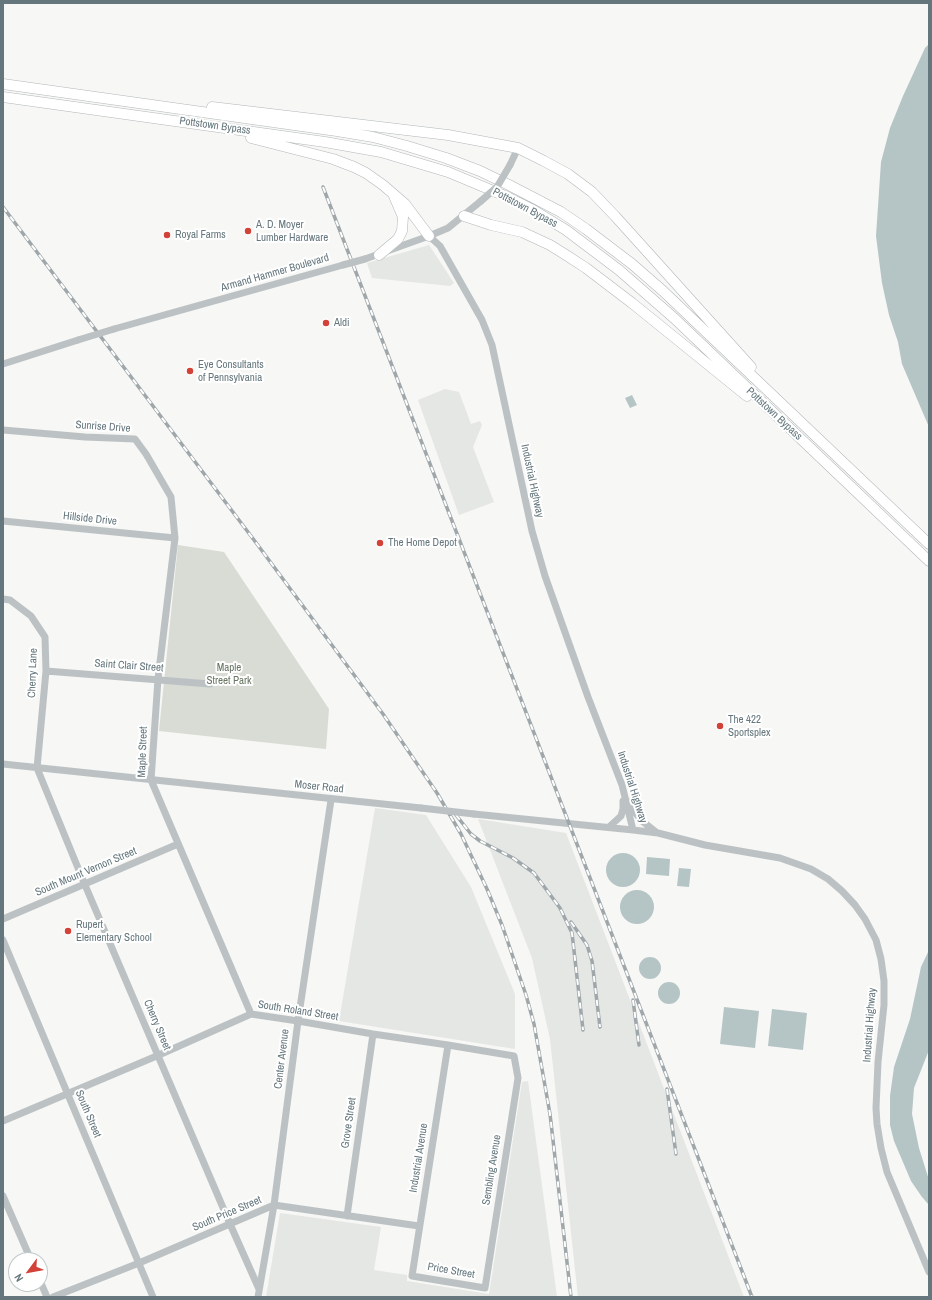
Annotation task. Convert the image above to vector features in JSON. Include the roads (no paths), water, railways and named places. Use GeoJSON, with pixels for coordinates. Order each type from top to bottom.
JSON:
{"type":"FeatureCollection","features":[{"type":"Feature","properties":{"kind":"highway","name":"Pottstown Bypass"},"geometry":{"type":"LineString","coordinates":[[3,83],[282,119],[320,128],[373,137],[446,158],[480,171],[532,196],[561,212],[607,244],[638,269],[822,441],[929,544]]}},
{"type":"Feature","properties":{"kind":"highway","name":"Pottstown Bypass"},"geometry":{"type":"LineString","coordinates":[[3,97],[189,123],[284,141],[325,142],[381,152],[448,172],[503,195],[533,210],[566,230],[598,253],[645,292],[929,561]]}},
{"type":"Feature","properties":{"kind":"highway"},"geometry":{"type":"LineString","coordinates":[[282,119],[314,119],[448,135],[518,148],[544,160],[568,174],[592,192],[746,360],[782,404]]}},
{"type":"Feature","properties":{"kind":"highway"},"geometry":{"type":"LineString","coordinates":[[284,141],[354,167],[366,173],[405,204],[429,236]]}},
{"type":"Feature","properties":{"kind":"highway"},"geometry":{"type":"LineString","coordinates":[[379,255],[398,239],[402,231],[403,217],[392,193]]}},
{"type":"Feature","properties":{"kind":"highway"},"geometry":{"type":"LineString","coordinates":[[464,216],[535,237],[586,268],[763,408],[822,459]]}},
{"type":"Feature","properties":{"kind":"street","name":"Armand Hammer Boulevard"},"geometry":{"type":"LineString","coordinates":[[3,364],[114,329],[366,259],[429,236],[448,228],[497,187],[518,148]]}},
{"type":"Feature","properties":{"kind":"street","name":"Industrial Highway"},"geometry":{"type":"LineString","coordinates":[[429,236],[440,246],[482,320],[494,352],[532,531],[545,576],[588,697],[622,785],[633,830],[658,833],[705,844],[780,858],[811,870],[828,879],[842,891],[865,919],[876,940],[881,959],[884,981],[884,1005],[878,1062],[876,1108],[882,1148],[892,1184],[929,1272]]}},
{"type":"Feature","properties":{"kind":"street","name":"Sunrise Drive"},"geometry":{"type":"LineString","coordinates":[[3,430],[84,437],[135,439],[146,454],[171,497]]}},
{"type":"Feature","properties":{"kind":"street","name":"Maple Street"},"geometry":{"type":"LineString","coordinates":[[171,497],[175,538],[158,679],[151,780],[251,1014]]}},
{"type":"Feature","properties":{"kind":"street","name":"Hillside Drive"},"geometry":{"type":"LineString","coordinates":[[3,521],[175,538]]}},
{"type":"Feature","properties":{"kind":"street","name":"Cherry Lane"},"geometry":{"type":"LineString","coordinates":[[3,599],[10,600],[31,616],[45,637],[46,671],[37,768]]}},
{"type":"Feature","properties":{"kind":"street","name":"Saint Clair Street"},"geometry":{"type":"LineString","coordinates":[[46,671],[210,684]]}},
{"type":"Feature","properties":{"kind":"street","name":"Moser Road"},"geometry":{"type":"LineString","coordinates":[[3,764],[331,800],[633,830]]}},
{"type":"Feature","properties":{"kind":"street","name":"Cherry Street"},"geometry":{"type":"LineString","coordinates":[[37,768],[258,1293]]}},
{"type":"Feature","properties":{"kind":"street"},"geometry":{"type":"LineString","coordinates":[[609,827],[621,816],[623,809],[622,785]]}},
{"type":"Feature","properties":{"kind":"street"},"geometry":{"type":"LineString","coordinates":[[622,785],[634,811],[642,821],[658,833]]}},
{"type":"Feature","properties":{"kind":"street","name":"Center Avenue"},"geometry":{"type":"LineString","coordinates":[[258,1293],[274,1206],[298,1020],[331,800]]}},
{"type":"Feature","properties":{"kind":"street","name":"South Mount Vernon Street"},"geometry":{"type":"LineString","coordinates":[[3,919],[178,844]]}},
{"type":"Feature","properties":{"kind":"street","name":"South Street"},"geometry":{"type":"LineString","coordinates":[[3,940],[153,1297]]}},
{"type":"Feature","properties":{"kind":"street","name":"South Roland Street"},"geometry":{"type":"LineString","coordinates":[[3,1121],[251,1014],[298,1020],[373,1034],[514,1056]]}},
{"type":"Feature","properties":{"kind":"street","name":"Grove Street"},"geometry":{"type":"LineString","coordinates":[[347,1216],[373,1034]]}},
{"type":"Feature","properties":{"kind":"street","name":"Industrial Avenue"},"geometry":{"type":"LineString","coordinates":[[412,1276],[448,1045]]}},
{"type":"Feature","properties":{"kind":"street","name":"Sembling Avenue"},"geometry":{"type":"LineString","coordinates":[[485,1288],[518,1078],[514,1056]]}},
{"type":"Feature","properties":{"kind":"street"},"geometry":{"type":"LineString","coordinates":[[3,1196],[28,1252]]}},
{"type":"Feature","properties":{"kind":"street","name":"South Price Street"},"geometry":{"type":"LineString","coordinates":[[53,1297],[139,1263],[274,1206],[419,1226]]}},
{"type":"Feature","properties":{"kind":"street","name":"Price Street"},"geometry":{"type":"LineString","coordinates":[[412,1276],[485,1288]]}},
{"type":"Feature","properties":{"kind":"railway"},"geometry":{"type":"LineString","coordinates":[[323,187],[752,1297]]}},
{"type":"Feature","properties":{"kind":"railway"},"geometry":{"type":"LineString","coordinates":[[3,207],[383,714],[437,793],[461,834],[502,925],[526,995],[534,1024],[550,1114],[571,1297]]}},
{"type":"Feature","properties":{"kind":"railway"},"geometry":{"type":"LineString","coordinates":[[456,815],[471,834],[480,841],[513,858],[534,873],[560,908],[572,933],[583,1030]]}},
{"type":"Feature","properties":{"kind":"railway"},"geometry":{"type":"LineString","coordinates":[[571,922],[587,945],[592,961],[600,1027]]}},
{"type":"Feature","properties":{"kind":"railway"},"geometry":{"type":"LineString","coordinates":[[633,1000],[639,1045]]}},
{"type":"Feature","properties":{"kind":"railway"},"geometry":{"type":"LineString","coordinates":[[667,1089],[676,1154]]}},
{"type":"Feature","properties":{"kind":"place","name":"A. D. Moyer Lumber Hardware"},"geometry":{"type":"Point","coordinates":[248,231]}},
{"type":"Feature","properties":{"kind":"place","name":"Royal Farms"},"geometry":{"type":"Point","coordinates":[167,235]}},
{"type":"Feature","properties":{"kind":"place","name":"Aldi"},"geometry":{"type":"Point","coordinates":[326,323]}},
{"type":"Feature","properties":{"kind":"place","name":"Eye Consultants of Pennsylvania"},"geometry":{"type":"Point","coordinates":[190,371]}},
{"type":"Feature","properties":{"kind":"place","name":"The Home Depot"},"geometry":{"type":"Point","coordinates":[380,543]}},
{"type":"Feature","properties":{"kind":"place","name":"The 422 Sportsplex"},"geometry":{"type":"Point","coordinates":[720,726]}},
{"type":"Feature","properties":{"kind":"place","name":"Rupert Elementary School"},"geometry":{"type":"Point","coordinates":[68,931]}},
{"type":"Feature","properties":{"kind":"park label","name":"Maple Street Park"},"geometry":{"type":"Point","coordinates":[229,674]}}]}
